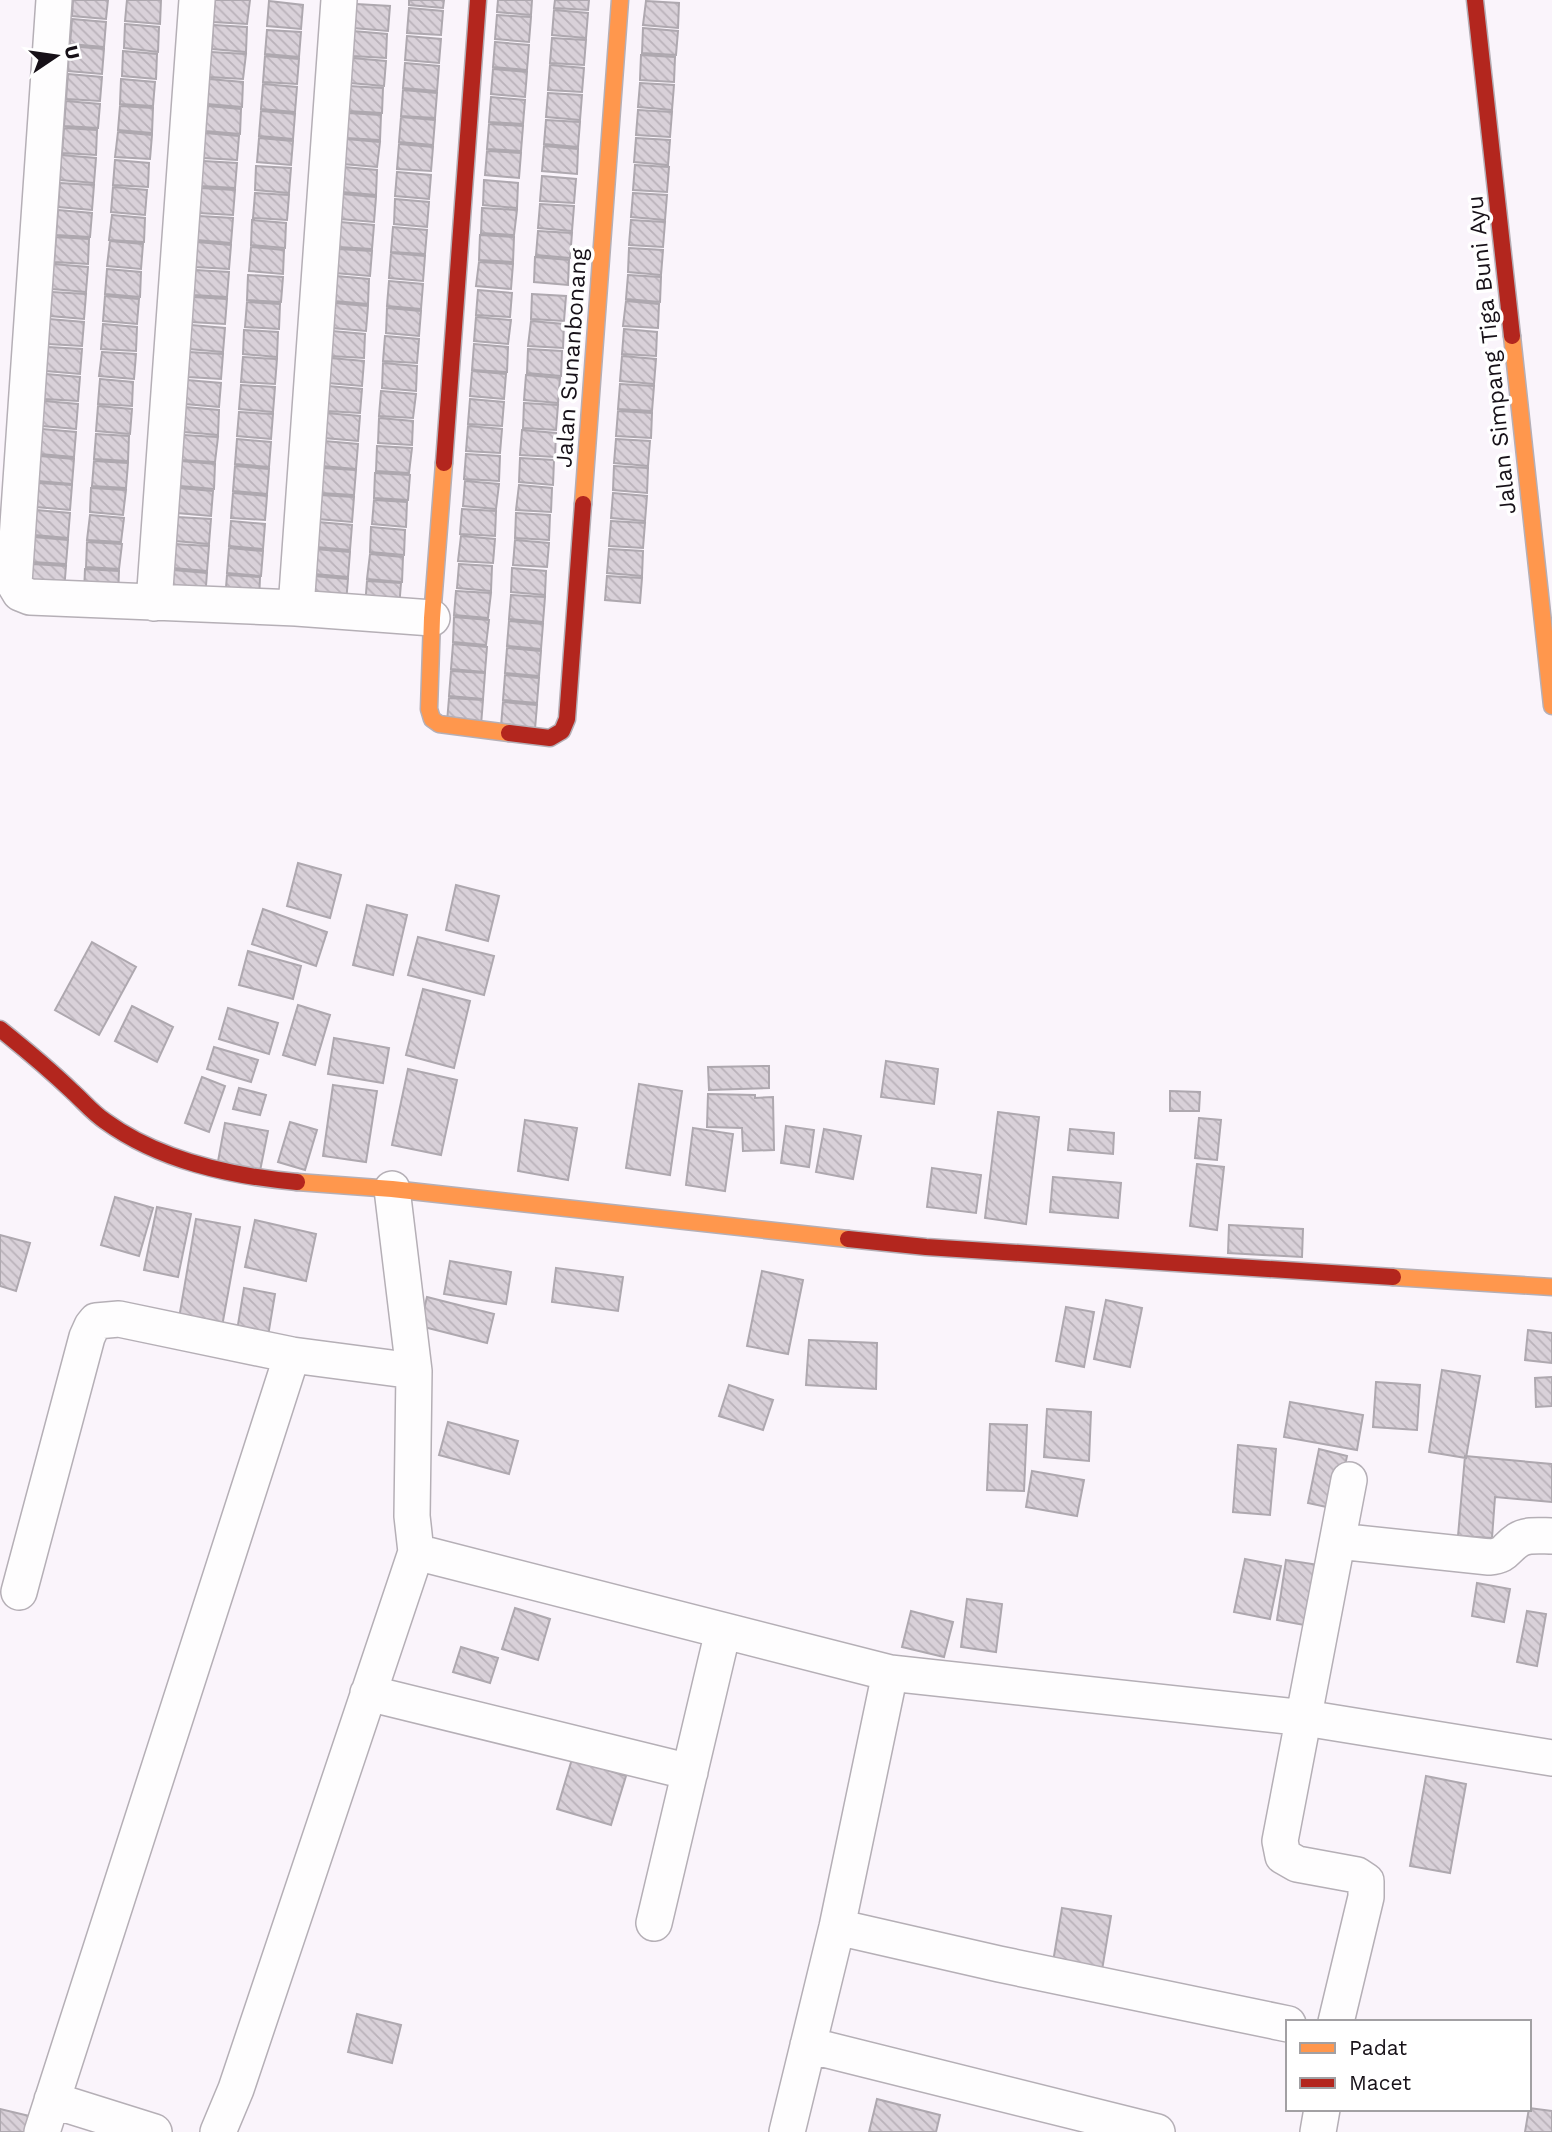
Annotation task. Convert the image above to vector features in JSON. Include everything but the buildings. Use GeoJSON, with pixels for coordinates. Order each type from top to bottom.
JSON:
{"type":"FeatureCollection","features":[{"type":"Feature","properties":{"kind":"street"},"geometry":{"type":"LineString","coordinates":[[54,0],[14,583],[20,593],[30,597],[296,608],[432,618],[478,0]]}},
{"type":"Feature","properties":{"kind":"street"},"geometry":{"type":"LineString","coordinates":[[154,603],[197,0]]}},
{"type":"Feature","properties":{"kind":"street"},"geometry":{"type":"LineString","coordinates":[[296,608],[340,0]]}},
{"type":"Feature","properties":{"kind":"street","name":"Jalan Sunanbonang"},"geometry":{"type":"LineString","coordinates":[[432,618],[429,709],[435,722],[550,738],[562,731],[567,719],[620,0]]}},
{"type":"Feature","properties":{"kind":"street","name":"Jalan Simpang Tiga Buni Ayu"},"geometry":{"type":"LineString","coordinates":[[1475,0],[1539,472],[1551,694]]}},
{"type":"Feature","properties":{"kind":"street"},"geometry":{"type":"LineString","coordinates":[[0,1029],[105,1121],[181,1161],[257,1177],[331,1186],[393,1189],[926,1247],[1552,1287]]}},
{"type":"Feature","properties":{"kind":"street"},"geometry":{"type":"LineString","coordinates":[[218,2132],[236,2089],[416,1552],[412,1516],[414,1371],[393,1189]]}},
{"type":"Feature","properties":{"kind":"street"},"geometry":{"type":"LineString","coordinates":[[19,1592],[93,1323],[119,1319],[292,1355],[414,1371]]}},
{"type":"Feature","properties":{"kind":"street"},"geometry":{"type":"LineString","coordinates":[[154,2132],[47,2116],[292,1355]]}},
{"type":"Feature","properties":{"kind":"street"},"geometry":{"type":"LineString","coordinates":[[1336,2020],[1366,1897],[1366,1881],[1357,1875],[1297,1864],[1283,1856],[1280,1841],[1349,1480]]}},
{"type":"Feature","properties":{"kind":"street"},"geometry":{"type":"LineString","coordinates":[[1338,1541],[1489,1557],[1500,1556],[1518,1539],[1552,1536]]}},
{"type":"Feature","properties":{"kind":"street"},"geometry":{"type":"LineString","coordinates":[[416,1552],[890,1673],[1305,1718],[1552,1758]]}},
{"type":"Feature","properties":{"kind":"street"},"geometry":{"type":"LineString","coordinates":[[654,1923],[723,1631]]}},
{"type":"Feature","properties":{"kind":"street"},"geometry":{"type":"LineString","coordinates":[[787,2132],[837,1927],[890,1673]]}},
{"type":"Feature","properties":{"kind":"street"},"geometry":{"type":"LineString","coordinates":[[369,1693],[690,1772]]}},
{"type":"Feature","properties":{"kind":"street"},"geometry":{"type":"LineString","coordinates":[[837,1927],[999,1964],[1286,2024]]}},
{"type":"Feature","properties":{"kind":"street"},"geometry":{"type":"LineString","coordinates":[[808,2045],[1157,2132]]}},
{"type":"Feature","properties":{"kind":"street"},"geometry":{"type":"LineString","coordinates":[[1318,2132],[1322,2111]]}},
{"type":"Feature","properties":{"kind":"traffic: slow"},"geometry":{"type":"LineString","coordinates":[[583,504],[620,0]]}},
{"type":"Feature","properties":{"kind":"traffic: slow"},"geometry":{"type":"LineString","coordinates":[[1512,336],[1552,706]]}},
{"type":"Feature","properties":{"kind":"traffic: slow"},"geometry":{"type":"LineString","coordinates":[[444,463],[432,618],[429,709],[432,719],[439,724],[509,733]]}},
{"type":"Feature","properties":{"kind":"traffic: slow"},"geometry":{"type":"LineString","coordinates":[[297,1182],[392,1189],[848,1239]]}},
{"type":"Feature","properties":{"kind":"traffic: slow"},"geometry":{"type":"LineString","coordinates":[[1393,1277],[1552,1287]]}},
{"type":"Feature","properties":{"kind":"traffic: jam"},"geometry":{"type":"LineString","coordinates":[[444,463],[478,0]]}},
{"type":"Feature","properties":{"kind":"traffic: jam"},"geometry":{"type":"LineString","coordinates":[[1475,0],[1512,336]]}},
{"type":"Feature","properties":{"kind":"traffic: jam"},"geometry":{"type":"LineString","coordinates":[[509,733],[550,738],[562,731],[567,719],[583,504]]}},
{"type":"Feature","properties":{"kind":"traffic: jam"},"geometry":{"type":"LineString","coordinates":[[0,1029],[101,1118],[149,1147],[221,1171],[297,1182]]}},
{"type":"Feature","properties":{"kind":"traffic: jam"},"geometry":{"type":"LineString","coordinates":[[848,1239],[926,1247],[1393,1277]]}}]}
